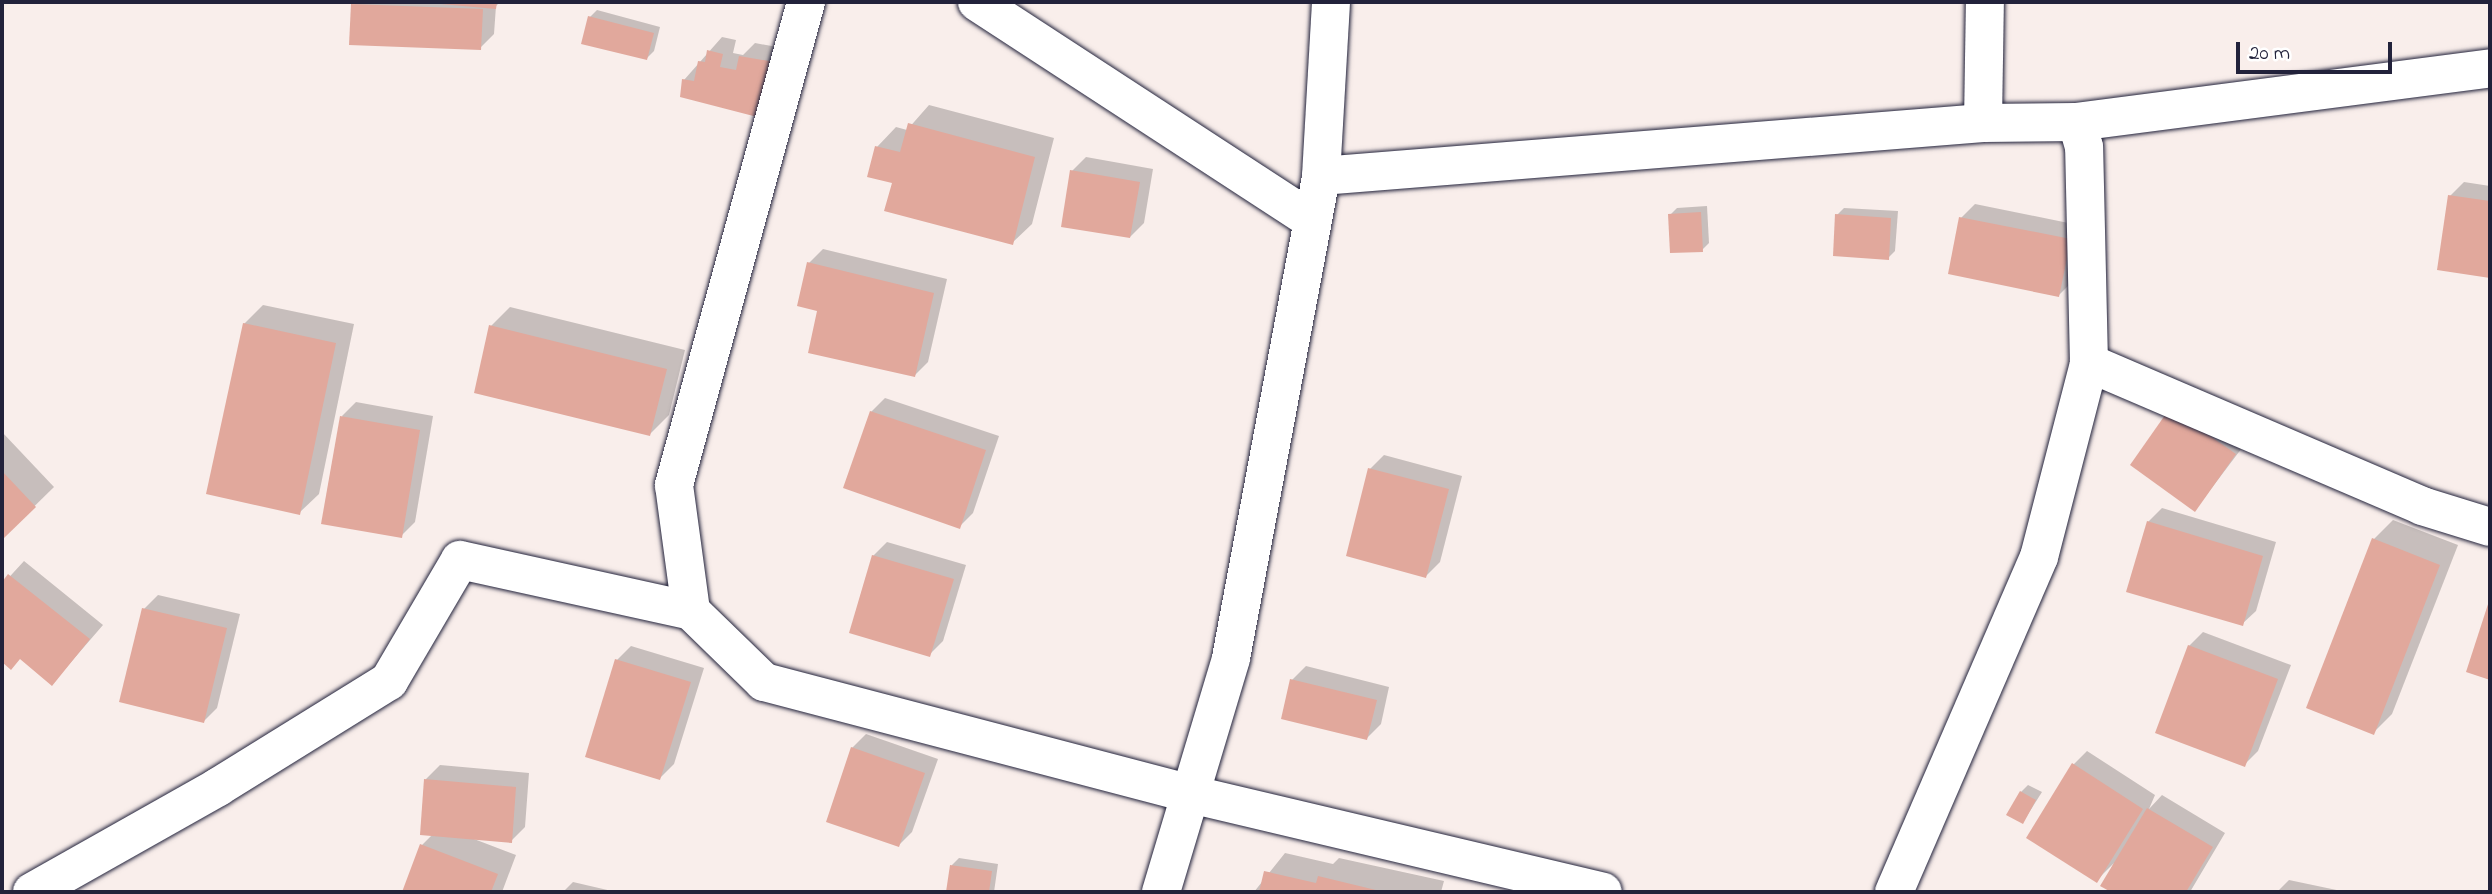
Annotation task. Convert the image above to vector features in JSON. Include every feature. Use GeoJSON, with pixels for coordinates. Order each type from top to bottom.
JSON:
{"type":"FeatureCollection","features":[{"type":"Feature","properties":{"kind":"street"},"geometry":{"type":"LineString","coordinates":[[691,611],[674,485],[806,2]]}},
{"type":"Feature","properties":{"kind":"street"},"geometry":{"type":"LineString","coordinates":[[977,2],[1310,219]]}},
{"type":"Feature","properties":{"kind":"street"},"geometry":{"type":"LineString","coordinates":[[1161,892],[1231,658],[1310,219],[1321,176],[1331,2]]}},
{"type":"Feature","properties":{"kind":"street"},"geometry":{"type":"LineString","coordinates":[[1983,123],[1985,2]]}},
{"type":"Feature","properties":{"kind":"street"},"geometry":{"type":"LineString","coordinates":[[1321,176],[1983,123],[2077,122],[2490,68]]}},
{"type":"Feature","properties":{"kind":"street"},"geometry":{"type":"LineString","coordinates":[[1894,892],[2039,557],[2089,363],[2084,147],[2077,122]]}},
{"type":"Feature","properties":{"kind":"street"},"geometry":{"type":"LineString","coordinates":[[2089,363],[2421,506],[2490,527]]}},
{"type":"Feature","properties":{"kind":"street"},"geometry":{"type":"LineString","coordinates":[[32,892],[218,787],[389,681],[460,560],[691,611],[764,682],[1190,794],[1602,892]]}},
{"type":"Feature","properties":{"kind":"building"},"geometry":{"type":"Polygon","coordinates":[[[419,2],[497,2],[496,9],[419,2]]]}},
{"type":"Feature","properties":{"kind":"building"},"geometry":{"type":"Polygon","coordinates":[[[351,4],[483,9],[481,50],[349,45],[351,4]]]}},
{"type":"Feature","properties":{"kind":"building"},"geometry":{"type":"Polygon","coordinates":[[[588,16],[654,33],[647,60],[581,44],[588,16]]]}},
{"type":"Feature","properties":{"kind":"building"},"geometry":{"type":"Polygon","coordinates":[[[707,50],[723,54],[720,67],[736,70],[739,56],[775,62],[765,119],[680,97],[682,79],[694,81],[698,61],[705,62],[707,50]]]}},
{"type":"Feature","properties":{"kind":"building"},"geometry":{"type":"Polygon","coordinates":[[[908,123],[1035,157],[1013,245],[884,211],[892,183],[867,177],[875,146],[900,152],[908,123]]]}},
{"type":"Feature","properties":{"kind":"building"},"geometry":{"type":"Polygon","coordinates":[[[1070,170],[1140,182],[1130,238],[1061,227],[1070,170]]]}},
{"type":"Feature","properties":{"kind":"building"},"geometry":{"type":"Polygon","coordinates":[[[2448,195],[2490,201],[2490,278],[2437,270],[2448,195]]]}},
{"type":"Feature","properties":{"kind":"building"},"geometry":{"type":"Polygon","coordinates":[[[1701,212],[1703,252],[1670,253],[1668,214],[1701,212]]]}},
{"type":"Feature","properties":{"kind":"building"},"geometry":{"type":"Polygon","coordinates":[[[1835,214],[1891,218],[1889,260],[1833,256],[1835,214]]]}},
{"type":"Feature","properties":{"kind":"building"},"geometry":{"type":"Polygon","coordinates":[[[1959,217],[2071,239],[2059,297],[1948,274],[1959,217]]]}},
{"type":"Feature","properties":{"kind":"building"},"geometry":{"type":"Polygon","coordinates":[[[807,262],[934,293],[915,377],[808,353],[817,311],[797,306],[807,262]]]}},
{"type":"Feature","properties":{"kind":"building"},"geometry":{"type":"Polygon","coordinates":[[[243,323],[336,343],[300,515],[206,494],[243,323]]]}},
{"type":"Feature","properties":{"kind":"building"},"geometry":{"type":"Polygon","coordinates":[[[489,325],[667,369],[650,436],[474,393],[489,325]]]}},
{"type":"Feature","properties":{"kind":"building"},"geometry":{"type":"Polygon","coordinates":[[[2170,408],[2236,454],[2195,512],[2130,465],[2170,408]]]}},
{"type":"Feature","properties":{"kind":"building"},"geometry":{"type":"Polygon","coordinates":[[[870,411],[986,450],[960,529],[843,488],[870,411]]]}},
{"type":"Feature","properties":{"kind":"building"},"geometry":{"type":"Polygon","coordinates":[[[340,416],[420,430],[402,538],[321,524],[340,416]]]}},
{"type":"Feature","properties":{"kind":"building"},"geometry":{"type":"Polygon","coordinates":[[[1368,468],[1449,489],[1426,578],[1346,556],[1368,468]]]}},
{"type":"Feature","properties":{"kind":"building"},"geometry":{"type":"Polygon","coordinates":[[[2,471],[36,507],[2,540],[2,471]]]}},
{"type":"Feature","properties":{"kind":"building"},"geometry":{"type":"Polygon","coordinates":[[[2147,521],[2263,556],[2243,626],[2126,592],[2147,521]]]}},
{"type":"Feature","properties":{"kind":"building"},"geometry":{"type":"Polygon","coordinates":[[[2372,538],[2440,565],[2374,735],[2306,708],[2372,538]]]}},
{"type":"Feature","properties":{"kind":"building"},"geometry":{"type":"Polygon","coordinates":[[[872,555],[954,579],[930,657],[849,633],[872,555]]]}},
{"type":"Feature","properties":{"kind":"building"},"geometry":{"type":"Polygon","coordinates":[[[8,574],[90,639],[52,686],[20,659],[11,670],[2,662],[2,582],[8,574]]]}},
{"type":"Feature","properties":{"kind":"building"},"geometry":{"type":"Polygon","coordinates":[[[2490,598],[2490,680],[2466,672],[2490,598]]]}},
{"type":"Feature","properties":{"kind":"building"},"geometry":{"type":"Polygon","coordinates":[[[142,608],[227,628],[204,723],[119,702],[142,608]]]}},
{"type":"Feature","properties":{"kind":"building"},"geometry":{"type":"Polygon","coordinates":[[[2188,645],[2278,679],[2245,767],[2155,733],[2188,645]]]}},
{"type":"Feature","properties":{"kind":"building"},"geometry":{"type":"Polygon","coordinates":[[[615,659],[691,682],[660,780],[585,757],[615,659]]]}},
{"type":"Feature","properties":{"kind":"building"},"geometry":{"type":"Polygon","coordinates":[[[1290,679],[1377,700],[1367,740],[1281,719],[1290,679]]]}},
{"type":"Feature","properties":{"kind":"building"},"geometry":{"type":"Polygon","coordinates":[[[851,747],[925,773],[899,847],[826,822],[851,747]]]}},
{"type":"Feature","properties":{"kind":"building"},"geometry":{"type":"Polygon","coordinates":[[[2072,763],[2143,809],[2097,883],[2026,838],[2072,763]]]}},
{"type":"Feature","properties":{"kind":"building"},"geometry":{"type":"Polygon","coordinates":[[[424,779],[516,787],[512,843],[420,835],[424,779]]]}},
{"type":"Feature","properties":{"kind":"building"},"geometry":{"type":"Polygon","coordinates":[[[2020,791],[2036,800],[2023,824],[2006,815],[2020,791]]]}},
{"type":"Feature","properties":{"kind":"building"},"geometry":{"type":"Polygon","coordinates":[[[2147,808],[2213,847],[2186,892],[2111,892],[2100,886],[2147,808]]]}},
{"type":"Feature","properties":{"kind":"building"},"geometry":{"type":"Polygon","coordinates":[[[420,844],[498,874],[491,892],[402,892],[420,844]]]}},
{"type":"Feature","properties":{"kind":"building"},"geometry":{"type":"Polygon","coordinates":[[[950,865],[992,871],[989,892],[946,892],[950,865]]]}},
{"type":"Feature","properties":{"kind":"building"},"geometry":{"type":"Polygon","coordinates":[[[1264,871],[1316,883],[1318,876],[1384,892],[1259,892],[1264,871]]]}}]}
